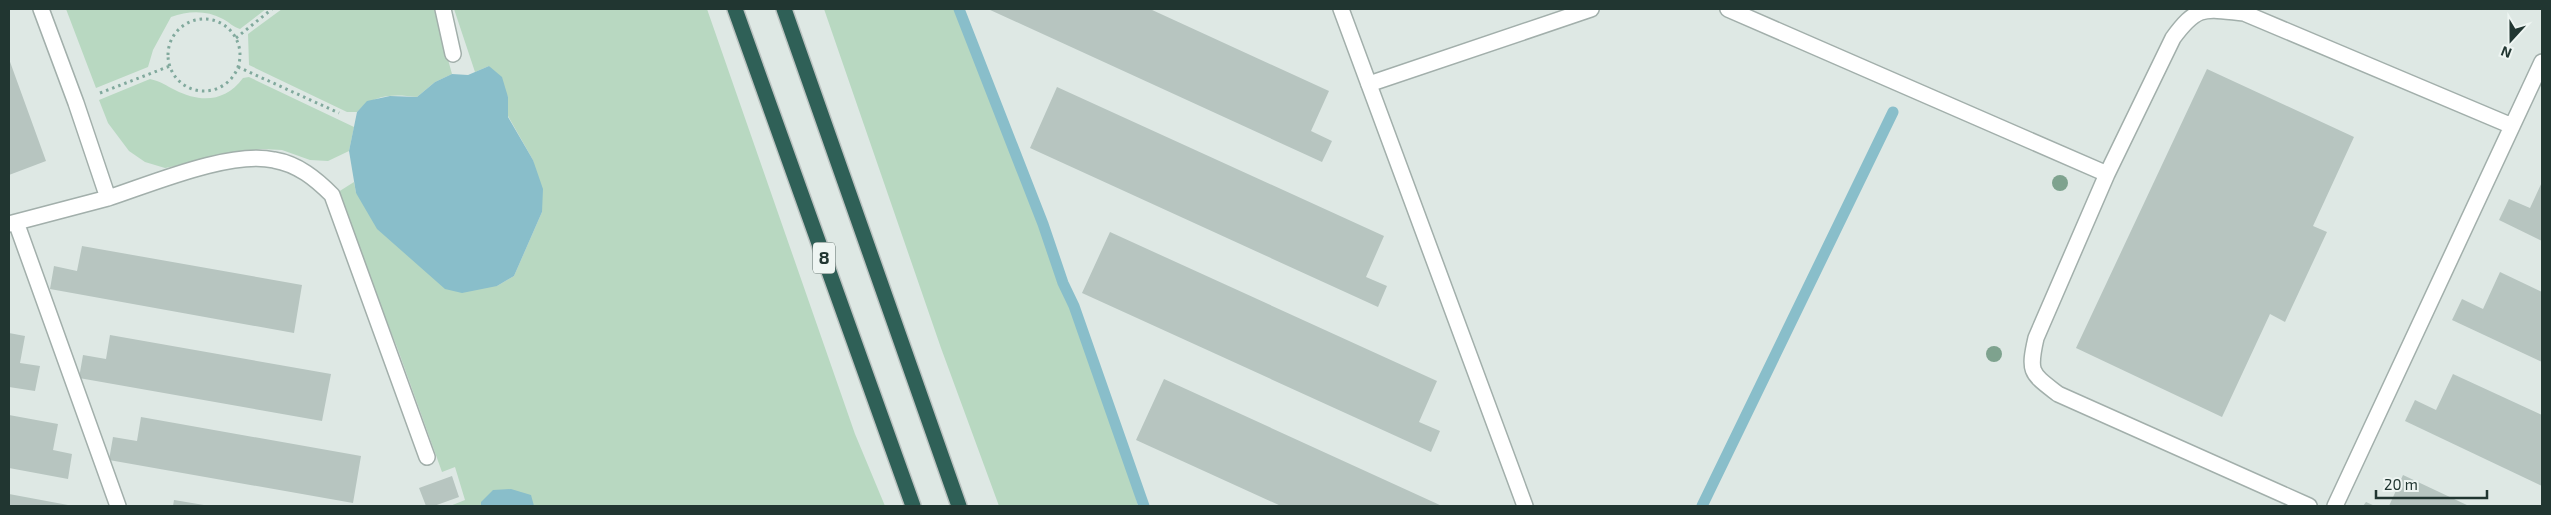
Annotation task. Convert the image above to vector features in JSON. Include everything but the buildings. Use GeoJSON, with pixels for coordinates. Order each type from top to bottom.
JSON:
{"type":"FeatureCollection","features":[{"type":"Feature","properties":{"kind":"highway","name":"8"},"geometry":{"type":"LineString","coordinates":[[735,9],[913,506]]}},
{"type":"Feature","properties":{"kind":"highway"},"geometry":{"type":"LineString","coordinates":[[784,9],[960,506]]}},
{"type":"Feature","properties":{"kind":"street"},"geometry":{"type":"LineString","coordinates":[[41,9],[76,102],[108,198]]}},
{"type":"Feature","properties":{"kind":"street"},"geometry":{"type":"LineString","coordinates":[[443,9],[453,54]]}},
{"type":"Feature","properties":{"kind":"street"},"geometry":{"type":"LineString","coordinates":[[1341,9],[1525,506]]}},
{"type":"Feature","properties":{"kind":"street"},"geometry":{"type":"LineString","coordinates":[[1369,84],[1591,9]]}},
{"type":"Feature","properties":{"kind":"street"},"geometry":{"type":"LineString","coordinates":[[1728,9],[2107,174]]}},
{"type":"Feature","properties":{"kind":"street"},"geometry":{"type":"LineString","coordinates":[[2309,506],[2058,394],[2035,376],[2031,360],[2036,338],[2107,174],[2173,38],[2187,19],[2207,9],[2244,13],[2512,126]]}},
{"type":"Feature","properties":{"kind":"street"},"geometry":{"type":"LineString","coordinates":[[2336,506],[2542,62]]}},
{"type":"Feature","properties":{"kind":"street"},"geometry":{"type":"LineString","coordinates":[[118,506],[13,223],[108,198],[233,159],[274,160],[311,175],[332,195],[427,458]]}},
{"type":"Feature","properties":{"kind":"path"},"geometry":{"type":"LineString","coordinates":[[236,38],[272,9]]}},
{"type":"Feature","properties":{"kind":"path"},"geometry":{"type":"LineString","coordinates":[[207,18],[221,22],[236,38],[241,58],[238,67],[228,82],[216,89],[202,91],[188,87],[177,78],[170,66],[168,52],[172,39],[180,27],[193,20],[207,18]]}},
{"type":"Feature","properties":{"kind":"path"},"geometry":{"type":"LineString","coordinates":[[76,102],[170,66]]}},
{"type":"Feature","properties":{"kind":"path"},"geometry":{"type":"LineString","coordinates":[[238,67],[339,113]]}},
{"type":"Feature","properties":{"kind":"green space"},"geometry":{"type":"Polygon","coordinates":[[[66,9],[266,9],[240,29],[210,14],[190,13],[171,17],[153,50],[148,67],[96,88],[66,9]]]}},
{"type":"Feature","properties":{"kind":"green space"},"geometry":{"type":"Polygon","coordinates":[[[282,9],[434,9],[452,74],[435,82],[417,97],[384,97],[370,102],[357,112],[347,112],[249,65],[248,34],[282,9]]]}},
{"type":"Feature","properties":{"kind":"green space"},"geometry":{"type":"Polygon","coordinates":[[[454,9],[707,9],[855,434],[885,506],[450,506],[465,500],[455,467],[442,472],[397,347],[335,194],[354,182],[356,193],[497,286],[514,276],[542,212],[533,160],[508,116],[508,97],[489,66],[475,72],[454,9]]]}},
{"type":"Feature","properties":{"kind":"green space"},"geometry":{"type":"Polygon","coordinates":[[[824,9],[956,9],[1040,225],[1060,285],[1071,309],[1129,472],[1138,506],[999,506],[941,348],[824,9]]]}},
{"type":"Feature","properties":{"kind":"green space"},"geometry":{"type":"Polygon","coordinates":[[[249,77],[354,127],[349,151],[328,161],[310,160],[282,150],[262,149],[165,168],[145,162],[129,151],[108,123],[99,100],[150,79],[194,97],[212,98],[228,92],[243,78],[249,77]]]}},
{"type":"Feature","properties":{"kind":"water"},"geometry":{"type":"Polygon","coordinates":[[[489,66],[502,77],[508,97],[508,117],[533,160],[543,189],[542,212],[514,276],[497,286],[462,293],[445,289],[377,229],[356,193],[349,151],[357,112],[367,101],[390,96],[417,97],[435,82],[452,74],[468,75],[489,66]]]}},
{"type":"Feature","properties":{"kind":"water"},"geometry":{"type":"Polygon","coordinates":[[[511,489],[531,495],[534,506],[481,506],[481,502],[493,490],[511,489]]]}},
{"type":"Feature","properties":{"kind":"waterway"},"geometry":{"type":"LineString","coordinates":[[959,9],[1043,224],[1063,283],[1074,306],[1144,506]]}},
{"type":"Feature","properties":{"kind":"waterway"},"geometry":{"type":"LineString","coordinates":[[1702,506],[1893,112]]}}]}
